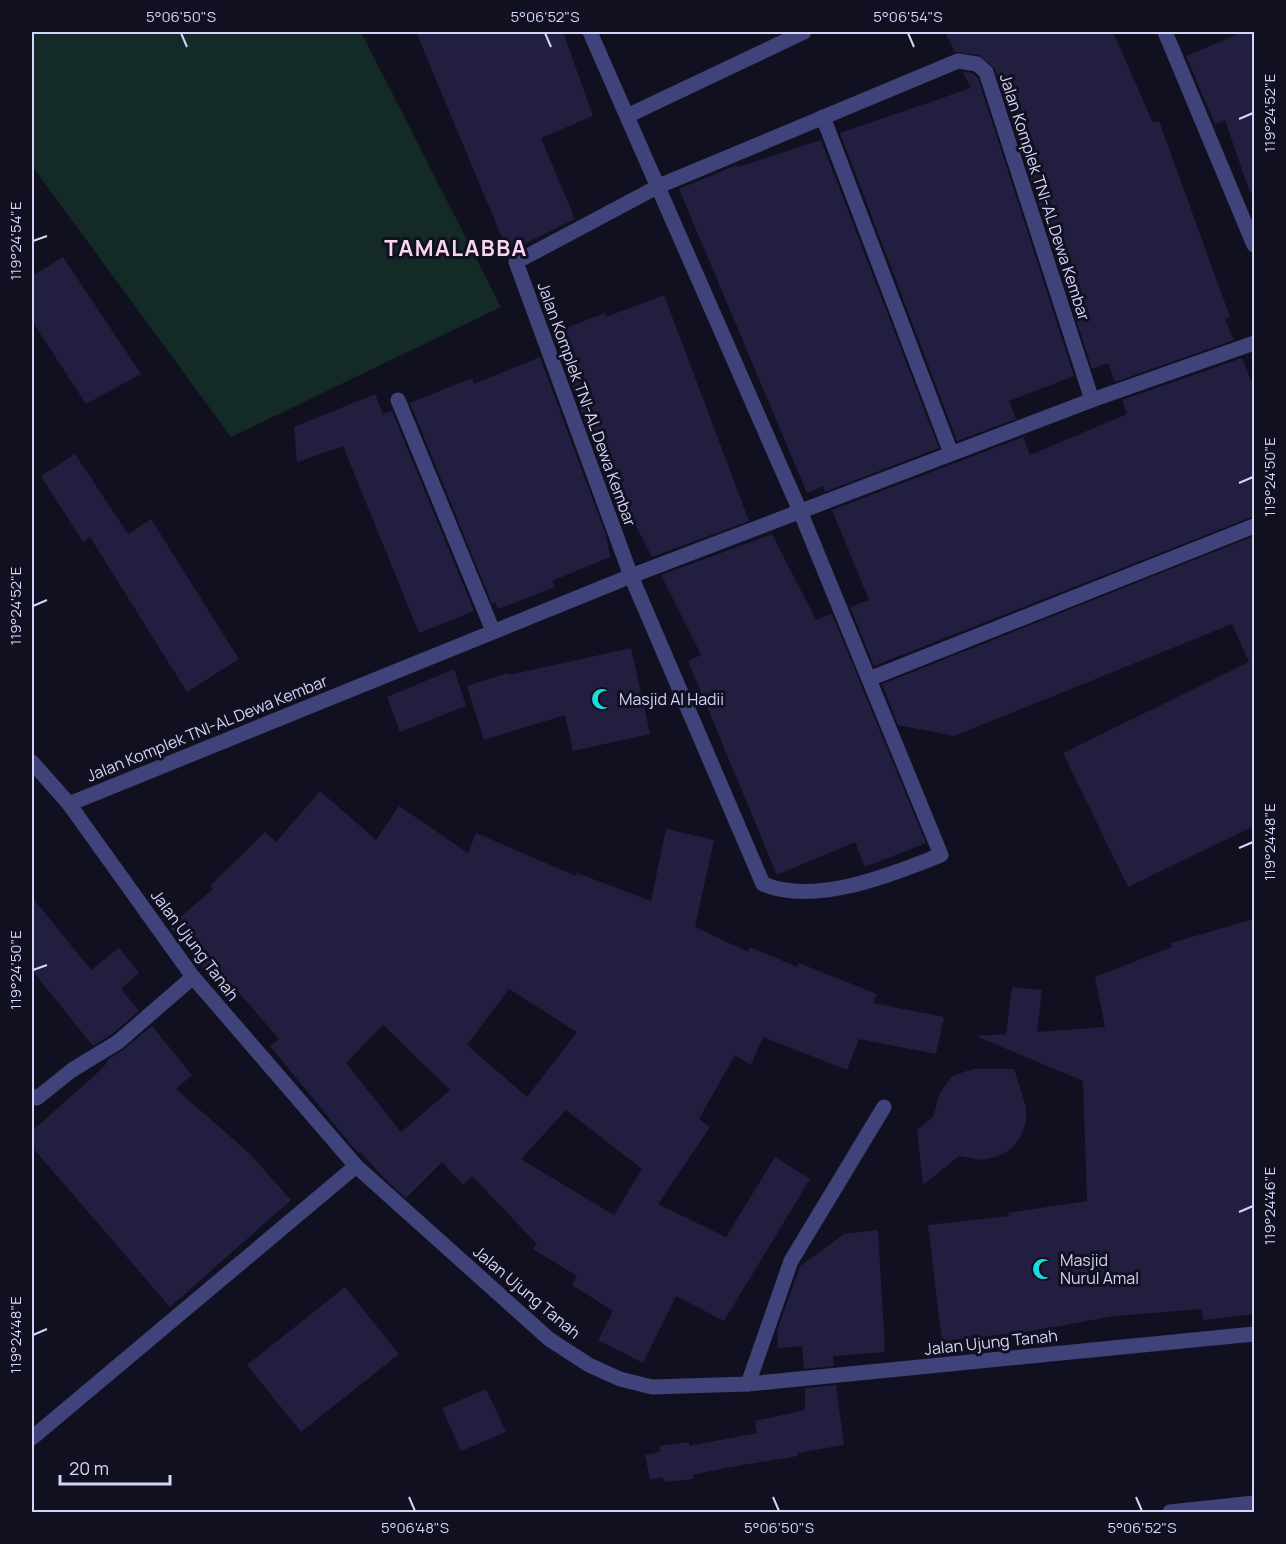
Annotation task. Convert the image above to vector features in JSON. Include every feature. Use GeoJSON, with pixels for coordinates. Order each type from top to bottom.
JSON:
{"type":"FeatureCollection","features":[{"type":"Feature","properties":{"kind":"street","name":"Jalan Komplek TNI-AL Dewa Kembar"},"geometry":{"type":"LineString","coordinates":[[590,32],[659,186],[800,511],[941,855],[842,889],[779,891],[763,884],[631,576],[516,261],[659,186],[958,61],[977,64],[986,72],[1092,399]]}},
{"type":"Feature","properties":{"kind":"street"},"geometry":{"type":"LineString","coordinates":[[627,116],[804,32]]}},
{"type":"Feature","properties":{"kind":"street"},"geometry":{"type":"LineString","coordinates":[[1165,32],[1254,245]]}},
{"type":"Feature","properties":{"kind":"street"},"geometry":{"type":"LineString","coordinates":[[823,117],[951,453]]}},
{"type":"Feature","properties":{"kind":"street","name":"Jalan Komplek TNI-AL Dewa Kembar"},"geometry":{"type":"LineString","coordinates":[[69,804],[631,576],[1092,399],[1254,344]]}},
{"type":"Feature","properties":{"kind":"street"},"geometry":{"type":"LineString","coordinates":[[398,400],[493,632]]}},
{"type":"Feature","properties":{"kind":"street"},"geometry":{"type":"LineString","coordinates":[[869,678],[1254,526]]}},
{"type":"Feature","properties":{"kind":"street","name":"Jalan Ujung Tanah"},"geometry":{"type":"LineString","coordinates":[[32,762],[69,804],[193,977],[356,1166],[549,1339],[589,1365],[620,1379],[652,1387],[748,1384],[1254,1334]]}},
{"type":"Feature","properties":{"kind":"street"},"geometry":{"type":"LineString","coordinates":[[33,1099],[72,1070],[118,1042],[193,977]]}},
{"type":"Feature","properties":{"kind":"street"},"geometry":{"type":"LineString","coordinates":[[748,1384],[791,1261],[884,1107]]}},
{"type":"Feature","properties":{"kind":"street"},"geometry":{"type":"LineString","coordinates":[[32,1438],[356,1166]]}},
{"type":"Feature","properties":{"kind":"street"},"geometry":{"type":"LineString","coordinates":[[1170,1512],[1254,1503]]}},
{"type":"Feature","properties":{"kind":"green space"},"geometry":{"type":"Polygon","coordinates":[[[32,32],[361,32],[501,307],[231,437],[32,166],[32,32]]]}},
{"type":"Feature","properties":{"kind":"building"},"geometry":{"type":"Polygon","coordinates":[[[416,32],[563,32],[593,116],[541,138],[575,219],[508,252],[416,32]]]}},
{"type":"Feature","properties":{"kind":"building"},"geometry":{"type":"Polygon","coordinates":[[[945,32],[1113,32],[1153,123],[1159,121],[1230,317],[1225,319],[1234,340],[1115,382],[1108,363],[1092,369],[995,69],[979,55],[955,52],[945,32]]]}},
{"type":"Feature","properties":{"kind":"building"},"geometry":{"type":"Polygon","coordinates":[[[1243,32],[1254,32],[1254,192],[1250,193],[1225,120],[1215,124],[1186,56],[1243,32]]]}},
{"type":"Feature","properties":{"kind":"building"},"geometry":{"type":"Polygon","coordinates":[[[963,72],[973,73],[978,78],[1074,376],[1009,401],[1016,419],[957,441],[840,133],[971,88],[963,72]]]}},
{"type":"Feature","properties":{"kind":"building"},"geometry":{"type":"Polygon","coordinates":[[[821,140],[939,448],[825,492],[823,486],[807,493],[679,189],[736,165],[738,167],[821,140]]]}},
{"type":"Feature","properties":{"kind":"building"},"geometry":{"type":"Polygon","coordinates":[[[63,257],[141,374],[86,404],[32,321],[32,276],[63,257]]]}},
{"type":"Feature","properties":{"kind":"building"},"geometry":{"type":"Polygon","coordinates":[[[664,295],[749,521],[652,557],[590,436],[553,333],[605,313],[606,317],[664,295]]]}},
{"type":"Feature","properties":{"kind":"building"},"geometry":{"type":"Polygon","coordinates":[[[540,357],[606,535],[610,557],[552,581],[555,587],[498,609],[495,602],[492,604],[410,403],[472,378],[474,384],[540,357]]]}},
{"type":"Feature","properties":{"kind":"building"},"geometry":{"type":"Polygon","coordinates":[[[1242,358],[1254,388],[1254,516],[874,666],[850,607],[869,600],[832,510],[1023,437],[1030,455],[1127,414],[1122,400],[1242,358]]]}},
{"type":"Feature","properties":{"kind":"building"},"geometry":{"type":"Polygon","coordinates":[[[375,394],[383,414],[392,411],[474,611],[419,633],[343,446],[297,462],[294,427],[375,394]]]}},
{"type":"Feature","properties":{"kind":"building"},"geometry":{"type":"Polygon","coordinates":[[[75,454],[128,534],[151,519],[239,659],[187,692],[90,537],[83,542],[41,476],[75,454]]]}},
{"type":"Feature","properties":{"kind":"building"},"geometry":{"type":"Polygon","coordinates":[[[772,534],[816,620],[832,614],[926,843],[865,867],[855,842],[777,875],[688,661],[701,655],[661,575],[772,534]]]}},
{"type":"Feature","properties":{"kind":"building"},"geometry":{"type":"Polygon","coordinates":[[[1254,536],[1254,826],[1128,887],[1063,753],[1249,662],[1232,624],[954,736],[898,725],[882,684],[1254,536]]]}},
{"type":"Feature","properties":{"kind":"building"},"geometry":{"type":"Polygon","coordinates":[[[631,648],[650,734],[573,751],[565,715],[484,740],[467,686],[508,673],[509,675],[631,648]]]}},
{"type":"Feature","properties":{"kind":"building"},"geometry":{"type":"Polygon","coordinates":[[[454,669],[466,706],[400,732],[387,697],[454,669]]]}},
{"type":"Feature","properties":{"kind":"building"},"geometry":{"type":"Polygon","coordinates":[[[320,791],[376,840],[399,806],[468,853],[476,833],[576,876],[577,873],[651,901],[666,829],[714,840],[695,927],[748,952],[750,947],[797,967],[799,963],[877,994],[873,1003],[944,1017],[936,1054],[859,1039],[847,1070],[763,1037],[751,1065],[735,1055],[699,1119],[710,1127],[658,1204],[726,1237],[775,1157],[810,1179],[724,1321],[676,1296],[643,1363],[598,1340],[613,1311],[572,1285],[577,1276],[533,1249],[537,1244],[472,1176],[463,1185],[442,1162],[406,1198],[389,1183],[360,1152],[358,1153],[270,1046],[279,1039],[235,988],[225,996],[169,927],[213,889],[210,886],[265,832],[276,842],[320,791]],[[509,989],[467,1045],[527,1097],[577,1032],[509,989]],[[383,1025],[346,1063],[401,1132],[450,1090],[383,1025]],[[566,1110],[521,1159],[614,1215],[642,1169],[566,1110]]]}},
{"type":"Feature","properties":{"kind":"building"},"geometry":{"type":"Polygon","coordinates":[[[32,897],[91,970],[119,948],[139,973],[121,989],[139,1011],[112,1034],[93,1046],[32,970],[32,897]]]}},
{"type":"Feature","properties":{"kind":"building"},"geometry":{"type":"Polygon","coordinates":[[[1254,919],[1254,1314],[1203,1320],[1202,1309],[1115,1316],[1026,1332],[942,1341],[928,1225],[1009,1216],[1008,1213],[1087,1201],[1083,1081],[976,1036],[1006,1034],[1012,987],[1042,990],[1037,1032],[1105,1027],[1095,977],[1172,947],[1171,943],[1254,919]]]}},
{"type":"Feature","properties":{"kind":"building"},"geometry":{"type":"Polygon","coordinates":[[[152,1026],[192,1075],[176,1089],[249,1153],[291,1200],[170,1307],[32,1147],[32,1131],[94,1076],[107,1063],[106,1061],[152,1026]]]}},
{"type":"Feature","properties":{"kind":"building"},"geometry":{"type":"Polygon","coordinates":[[[973,1069],[1014,1069],[1026,1107],[1026,1123],[1020,1138],[1010,1150],[996,1157],[980,1160],[959,1156],[923,1185],[917,1130],[933,1117],[940,1093],[952,1076],[973,1069]]]}},
{"type":"Feature","properties":{"kind":"building"},"geometry":{"type":"Polygon","coordinates":[[[878,1230],[885,1352],[833,1356],[834,1366],[804,1369],[802,1346],[778,1348],[777,1331],[800,1266],[844,1234],[878,1230]]]}},
{"type":"Feature","properties":{"kind":"building"},"geometry":{"type":"Polygon","coordinates":[[[345,1287],[399,1354],[301,1432],[247,1365],[345,1287]]]}},
{"type":"Feature","properties":{"kind":"building"},"geometry":{"type":"Polygon","coordinates":[[[836,1385],[844,1445],[797,1453],[798,1456],[693,1475],[693,1479],[664,1482],[663,1477],[650,1480],[645,1455],[660,1452],[659,1446],[689,1442],[689,1446],[757,1433],[755,1421],[805,1410],[805,1388],[836,1385]]]}},
{"type":"Feature","properties":{"kind":"building"},"geometry":{"type":"Polygon","coordinates":[[[486,1389],[506,1432],[461,1451],[442,1408],[486,1389]]]}},
{"type":"Feature","properties":{"kind":"place","name":"Masjid Al Hadii"},"geometry":{"type":"Point","coordinates":[602,699]}},
{"type":"Feature","properties":{"kind":"place","name":"Masjid Nurul Amal"},"geometry":{"type":"Point","coordinates":[1043,1269]}},
{"type":"Feature","properties":{"kind":"district","name":"TAMALABBA"},"geometry":{"type":"Point","coordinates":[456,248]}}]}
